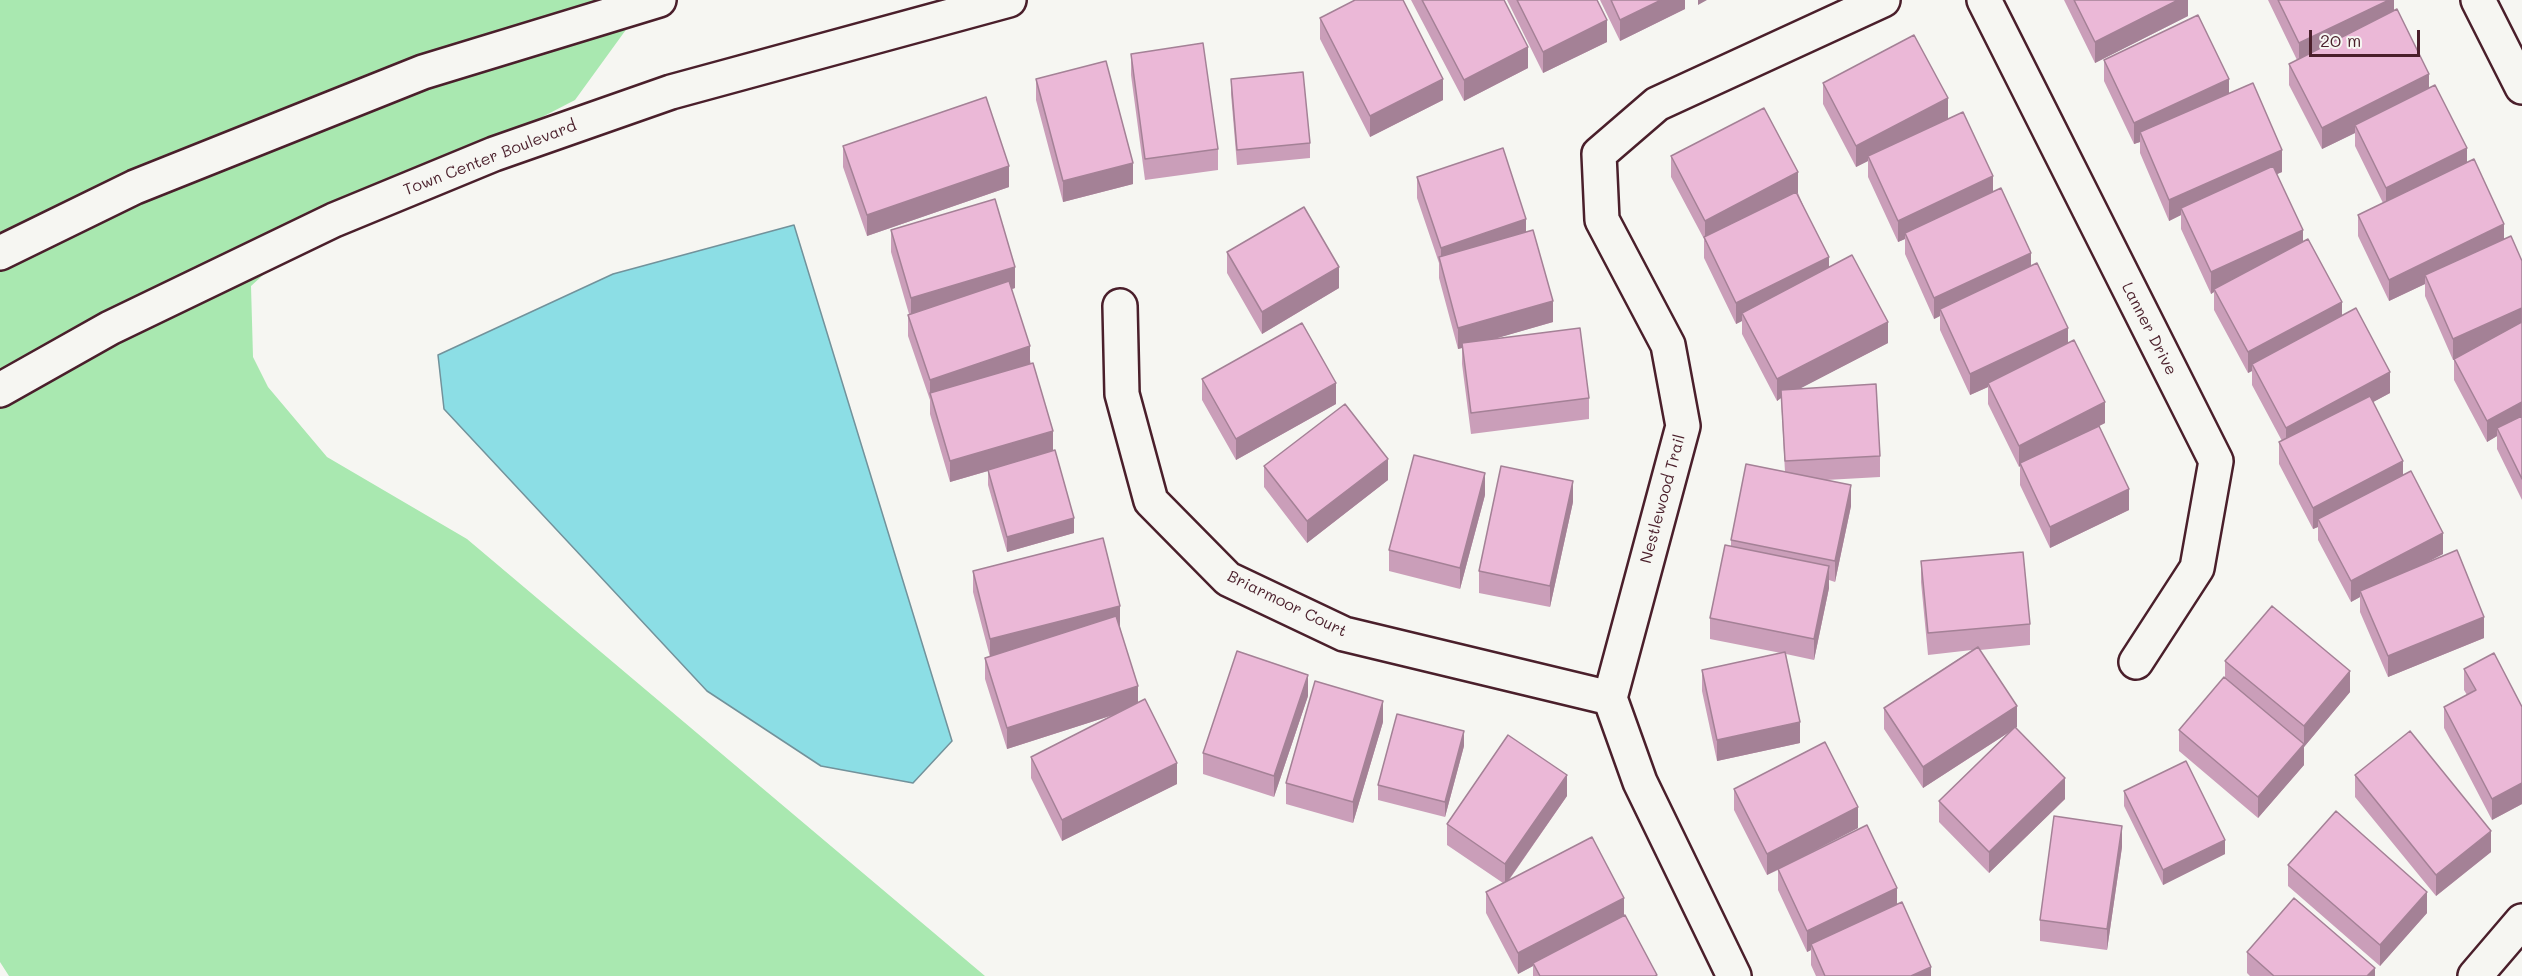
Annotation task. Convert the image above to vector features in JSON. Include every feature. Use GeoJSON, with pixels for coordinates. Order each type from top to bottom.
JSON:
{"type":"FeatureCollection","features":[{"type":"Feature","properties":{"kind":"street"},"geometry":{"type":"LineString","coordinates":[[0,253],[135,187],[423,72],[659,0]]}},
{"type":"Feature","properties":{"kind":"street","name":"Town Center Boulevard"},"geometry":{"type":"LineString","coordinates":[[0,390],[110,328],[334,220],[494,154],[671,92],[1009,0]]}},
{"type":"Feature","properties":{"kind":"street","name":"Nestlewood Trail"},"geometry":{"type":"LineString","coordinates":[[1610,698],[1683,426],[1668,345],[1602,220],[1599,154],[1657,104],[1883,0]]}},
{"type":"Feature","properties":{"kind":"street","name":"Lanner Drive"},"geometry":{"type":"LineString","coordinates":[[1984,0],[2216,461],[2197,568],[2136,662]]}},
{"type":"Feature","properties":{"kind":"street"},"geometry":{"type":"LineString","coordinates":[[2478,0],[2522,87]]}},
{"type":"Feature","properties":{"kind":"street","name":"Briarmoor Court"},"geometry":{"type":"LineString","coordinates":[[1120,306],[1122,394],[1150,501],[1228,579],[1344,634],[1610,698]]}},
{"type":"Feature","properties":{"kind":"street"},"geometry":{"type":"LineString","coordinates":[[1610,698],[1640,782],[1734,976]]}},
{"type":"Feature","properties":{"kind":"street"},"geometry":{"type":"LineString","coordinates":[[2475,976],[2522,921]]}},
{"type":"Feature","properties":{"kind":"green space"},"geometry":{"type":"Polygon","coordinates":[[[0,0],[653,0],[641,9],[575,100],[297,244],[251,286],[253,357],[268,387],[327,457],[467,539],[985,976],[9,976],[0,962],[0,0]]]}},
{"type":"Feature","properties":{"kind":"water"},"geometry":{"type":"Polygon","coordinates":[[[794,225],[952,741],[913,783],[821,766],[707,691],[444,409],[438,355],[613,274],[794,225]]]}},
{"type":"Feature","properties":{"kind":"building"},"geometry":{"type":"Polygon","coordinates":[[[1355,0],[1403,0],[1443,79],[1370,116],[1320,18],[1355,0]]]}},
{"type":"Feature","properties":{"kind":"building"},"geometry":{"type":"Polygon","coordinates":[[[1422,0],[1504,0],[1528,47],[1464,80],[1422,0]]]}},
{"type":"Feature","properties":{"kind":"building"},"geometry":{"type":"Polygon","coordinates":[[[1517,0],[1597,0],[1607,20],[1543,52],[1517,0]]]}},
{"type":"Feature","properties":{"kind":"building"},"geometry":{"type":"Polygon","coordinates":[[[1611,0],[1661,0],[1620,20],[1611,0]]]}},
{"type":"Feature","properties":{"kind":"building"},"geometry":{"type":"Polygon","coordinates":[[[2074,0],[2178,0],[2095,42],[2074,0]]]}},
{"type":"Feature","properties":{"kind":"building"},"geometry":{"type":"Polygon","coordinates":[[[2278,0],[2389,0],[2299,43],[2278,0]]]}},
{"type":"Feature","properties":{"kind":"building"},"geometry":{"type":"Polygon","coordinates":[[[2397,9],[2429,74],[2322,128],[2289,64],[2397,9]]]}},
{"type":"Feature","properties":{"kind":"building"},"geometry":{"type":"Polygon","coordinates":[[[2198,15],[2229,79],[2134,123],[2104,60],[2198,15]]]}},
{"type":"Feature","properties":{"kind":"building"},"geometry":{"type":"Polygon","coordinates":[[[1914,35],[1948,98],[1856,146],[1823,83],[1914,35]]]}},
{"type":"Feature","properties":{"kind":"building"},"geometry":{"type":"Polygon","coordinates":[[[1203,43],[1218,149],[1145,159],[1131,54],[1203,43]]]}},
{"type":"Feature","properties":{"kind":"building"},"geometry":{"type":"Polygon","coordinates":[[[1106,61],[1133,163],[1063,181],[1036,79],[1106,61]]]}},
{"type":"Feature","properties":{"kind":"building"},"geometry":{"type":"Polygon","coordinates":[[[1303,72],[1310,143],[1237,150],[1231,79],[1303,72]]]}},
{"type":"Feature","properties":{"kind":"building"},"geometry":{"type":"Polygon","coordinates":[[[2253,83],[2282,150],[2169,200],[2140,132],[2253,83]]]}},
{"type":"Feature","properties":{"kind":"building"},"geometry":{"type":"Polygon","coordinates":[[[2435,85],[2467,148],[2386,188],[2355,125],[2435,85]]]}},
{"type":"Feature","properties":{"kind":"building"},"geometry":{"type":"Polygon","coordinates":[[[986,97],[1009,166],[867,215],[843,146],[986,97]]]}},
{"type":"Feature","properties":{"kind":"building"},"geometry":{"type":"Polygon","coordinates":[[[1764,108],[1798,172],[1705,221],[1671,156],[1764,108]]]}},
{"type":"Feature","properties":{"kind":"building"},"geometry":{"type":"Polygon","coordinates":[[[1963,112],[1993,176],[1898,221],[1868,156],[1963,112]]]}},
{"type":"Feature","properties":{"kind":"building"},"geometry":{"type":"Polygon","coordinates":[[[1503,148],[1526,219],[1441,248],[1417,177],[1503,148]]]}},
{"type":"Feature","properties":{"kind":"building"},"geometry":{"type":"Polygon","coordinates":[[[2474,159],[2504,224],[2389,280],[2358,215],[2474,159]]]}},
{"type":"Feature","properties":{"kind":"building"},"geometry":{"type":"Polygon","coordinates":[[[2273,166],[2303,230],[2211,272],[2181,208],[2273,166]]]}},
{"type":"Feature","properties":{"kind":"building"},"geometry":{"type":"Polygon","coordinates":[[[2001,188],[2031,253],[1934,298],[1905,233],[2001,188]]]}},
{"type":"Feature","properties":{"kind":"building"},"geometry":{"type":"Polygon","coordinates":[[[1796,192],[1829,257],[1736,303],[1704,237],[1796,192]]]}},
{"type":"Feature","properties":{"kind":"building"},"geometry":{"type":"Polygon","coordinates":[[[995,199],[1015,267],[911,298],[891,230],[995,199]]]}},
{"type":"Feature","properties":{"kind":"building"},"geometry":{"type":"Polygon","coordinates":[[[1304,207],[1339,267],[1262,312],[1227,252],[1304,207]]]}},
{"type":"Feature","properties":{"kind":"building"},"geometry":{"type":"Polygon","coordinates":[[[1533,230],[1553,301],[1458,328],[1439,257],[1533,230]]]}},
{"type":"Feature","properties":{"kind":"building"},"geometry":{"type":"Polygon","coordinates":[[[2511,236],[2522,261],[2522,308],[2453,339],[2425,275],[2511,236]]]}},
{"type":"Feature","properties":{"kind":"building"},"geometry":{"type":"Polygon","coordinates":[[[2308,239],[2342,302],[2248,352],[2214,289],[2308,239]]]}},
{"type":"Feature","properties":{"kind":"building"},"geometry":{"type":"Polygon","coordinates":[[[1852,255],[1888,322],[1777,379],[1742,313],[1852,255]]]}},
{"type":"Feature","properties":{"kind":"building"},"geometry":{"type":"Polygon","coordinates":[[[2037,263],[2068,328],[1970,374],[1940,309],[2037,263]]]}},
{"type":"Feature","properties":{"kind":"building"},"geometry":{"type":"Polygon","coordinates":[[[1009,281],[1030,346],[930,380],[908,315],[1009,281]]]}},
{"type":"Feature","properties":{"kind":"building"},"geometry":{"type":"Polygon","coordinates":[[[2356,308],[2390,372],[2286,428],[2252,364],[2356,308]]]}},
{"type":"Feature","properties":{"kind":"building"},"geometry":{"type":"Polygon","coordinates":[[[2522,322],[2522,402],[2487,421],[2454,359],[2522,322]]]}},
{"type":"Feature","properties":{"kind":"building"},"geometry":{"type":"Polygon","coordinates":[[[1302,323],[1336,383],[1236,439],[1202,379],[1302,323]]]}},
{"type":"Feature","properties":{"kind":"building"},"geometry":{"type":"Polygon","coordinates":[[[1580,328],[1589,398],[1471,413],[1462,343],[1580,328]]]}},
{"type":"Feature","properties":{"kind":"building"},"geometry":{"type":"Polygon","coordinates":[[[2074,340],[2105,402],[2019,446],[1988,383],[2074,340]]]}},
{"type":"Feature","properties":{"kind":"building"},"geometry":{"type":"Polygon","coordinates":[[[1033,363],[1053,431],[950,461],[930,393],[1033,363]]]}},
{"type":"Feature","properties":{"kind":"building"},"geometry":{"type":"Polygon","coordinates":[[[1876,384],[1880,456],[1785,461],[1781,390],[1876,384]]]}},
{"type":"Feature","properties":{"kind":"building"},"geometry":{"type":"Polygon","coordinates":[[[2370,396],[2403,461],[2313,508],[2279,442],[2370,396]]]}},
{"type":"Feature","properties":{"kind":"building"},"geometry":{"type":"Polygon","coordinates":[[[1345,404],[1388,459],[1307,521],[1264,466],[1345,404]]]}},
{"type":"Feature","properties":{"kind":"building"},"geometry":{"type":"Polygon","coordinates":[[[2522,416],[2522,479],[2497,428],[2522,416]]]}},
{"type":"Feature","properties":{"kind":"building"},"geometry":{"type":"Polygon","coordinates":[[[2099,426],[2129,489],[2050,527],[2020,463],[2099,426]]]}},
{"type":"Feature","properties":{"kind":"building"},"geometry":{"type":"Polygon","coordinates":[[[1055,450],[1074,518],[1007,537],[988,470],[1055,450]]]}},
{"type":"Feature","properties":{"kind":"building"},"geometry":{"type":"Polygon","coordinates":[[[1414,455],[1485,473],[1460,568],[1389,550],[1414,455]]]}},
{"type":"Feature","properties":{"kind":"building"},"geometry":{"type":"Polygon","coordinates":[[[1746,464],[1851,485],[1835,561],[1731,540],[1746,464]]]}},
{"type":"Feature","properties":{"kind":"building"},"geometry":{"type":"Polygon","coordinates":[[[1501,466],[1573,481],[1550,586],[1479,571],[1501,466]]]}},
{"type":"Feature","properties":{"kind":"building"},"geometry":{"type":"Polygon","coordinates":[[[2411,471],[2443,533],[2351,581],[2318,519],[2411,471]]]}},
{"type":"Feature","properties":{"kind":"building"},"geometry":{"type":"Polygon","coordinates":[[[1103,538],[1120,606],[990,639],[973,571],[1103,538]]]}},
{"type":"Feature","properties":{"kind":"building"},"geometry":{"type":"Polygon","coordinates":[[[1725,545],[1829,566],[1814,639],[1710,618],[1725,545]]]}},
{"type":"Feature","properties":{"kind":"building"},"geometry":{"type":"Polygon","coordinates":[[[2457,550],[2484,617],[2388,656],[2360,591],[2457,550]]]}},
{"type":"Feature","properties":{"kind":"building"},"geometry":{"type":"Polygon","coordinates":[[[2023,552],[2030,624],[1928,633],[1921,561],[2023,552]]]}},
{"type":"Feature","properties":{"kind":"building"},"geometry":{"type":"Polygon","coordinates":[[[2272,606],[2350,671],[2304,726],[2225,661],[2272,606]]]}},
{"type":"Feature","properties":{"kind":"building"},"geometry":{"type":"Polygon","coordinates":[[[1116,616],[1138,686],[1007,728],[985,658],[1116,616]]]}},
{"type":"Feature","properties":{"kind":"building"},"geometry":{"type":"Polygon","coordinates":[[[1978,647],[2017,706],[1923,767],[1884,708],[1978,647]]]}},
{"type":"Feature","properties":{"kind":"building"},"geometry":{"type":"Polygon","coordinates":[[[1237,651],[1308,675],[1274,776],[1203,753],[1237,651]]]}},
{"type":"Feature","properties":{"kind":"building"},"geometry":{"type":"Polygon","coordinates":[[[1785,652],[1800,722],[1717,740],[1702,670],[1785,652]]]}},
{"type":"Feature","properties":{"kind":"building"},"geometry":{"type":"Polygon","coordinates":[[[2494,653],[2522,707],[2522,783],[2492,799],[2444,707],[2476,690],[2464,669],[2494,653]]]}},
{"type":"Feature","properties":{"kind":"building"},"geometry":{"type":"Polygon","coordinates":[[[2224,677],[2304,744],[2258,797],[2179,730],[2224,677]]]}},
{"type":"Feature","properties":{"kind":"building"},"geometry":{"type":"Polygon","coordinates":[[[1315,681],[1383,701],[1353,802],[1286,783],[1315,681]]]}},
{"type":"Feature","properties":{"kind":"building"},"geometry":{"type":"Polygon","coordinates":[[[1145,699],[1177,763],[1062,820],[1031,757],[1145,699]]]}},
{"type":"Feature","properties":{"kind":"building"},"geometry":{"type":"Polygon","coordinates":[[[1397,714],[1464,731],[1445,802],[1378,785],[1397,714]]]}},
{"type":"Feature","properties":{"kind":"building"},"geometry":{"type":"Polygon","coordinates":[[[2015,727],[2065,778],[1989,852],[1939,801],[2015,727]]]}},
{"type":"Feature","properties":{"kind":"building"},"geometry":{"type":"Polygon","coordinates":[[[2410,731],[2491,831],[2436,875],[2355,775],[2410,731]]]}},
{"type":"Feature","properties":{"kind":"building"},"geometry":{"type":"Polygon","coordinates":[[[1508,735],[1567,775],[1505,864],[1447,824],[1508,735]]]}},
{"type":"Feature","properties":{"kind":"building"},"geometry":{"type":"Polygon","coordinates":[[[1825,742],[1858,807],[1767,854],[1734,789],[1825,742]]]}},
{"type":"Feature","properties":{"kind":"building"},"geometry":{"type":"Polygon","coordinates":[[[2186,761],[2225,840],[2163,870],[2124,791],[2186,761]]]}},
{"type":"Feature","properties":{"kind":"building"},"geometry":{"type":"Polygon","coordinates":[[[2336,811],[2427,892],[2380,945],[2288,865],[2336,811]]]}},
{"type":"Feature","properties":{"kind":"building"},"geometry":{"type":"Polygon","coordinates":[[[2054,816],[2122,826],[2107,929],[2040,920],[2054,816]]]}},
{"type":"Feature","properties":{"kind":"building"},"geometry":{"type":"Polygon","coordinates":[[[1867,825],[1897,888],[1807,931],[1778,869],[1867,825]]]}},
{"type":"Feature","properties":{"kind":"building"},"geometry":{"type":"Polygon","coordinates":[[[1592,837],[1624,898],[1518,953],[1486,892],[1592,837]]]}},
{"type":"Feature","properties":{"kind":"building"},"geometry":{"type":"Polygon","coordinates":[[[2294,898],[2375,968],[2367,976],[2274,976],[2247,952],[2294,898]]]}},
{"type":"Feature","properties":{"kind":"building"},"geometry":{"type":"Polygon","coordinates":[[[1902,902],[1931,967],[1911,976],[1825,976],[1811,944],[1902,902]]]}},
{"type":"Feature","properties":{"kind":"building"},"geometry":{"type":"Polygon","coordinates":[[[1625,915],[1657,975],[1540,976],[1533,963],[1625,915]]]}}]}
